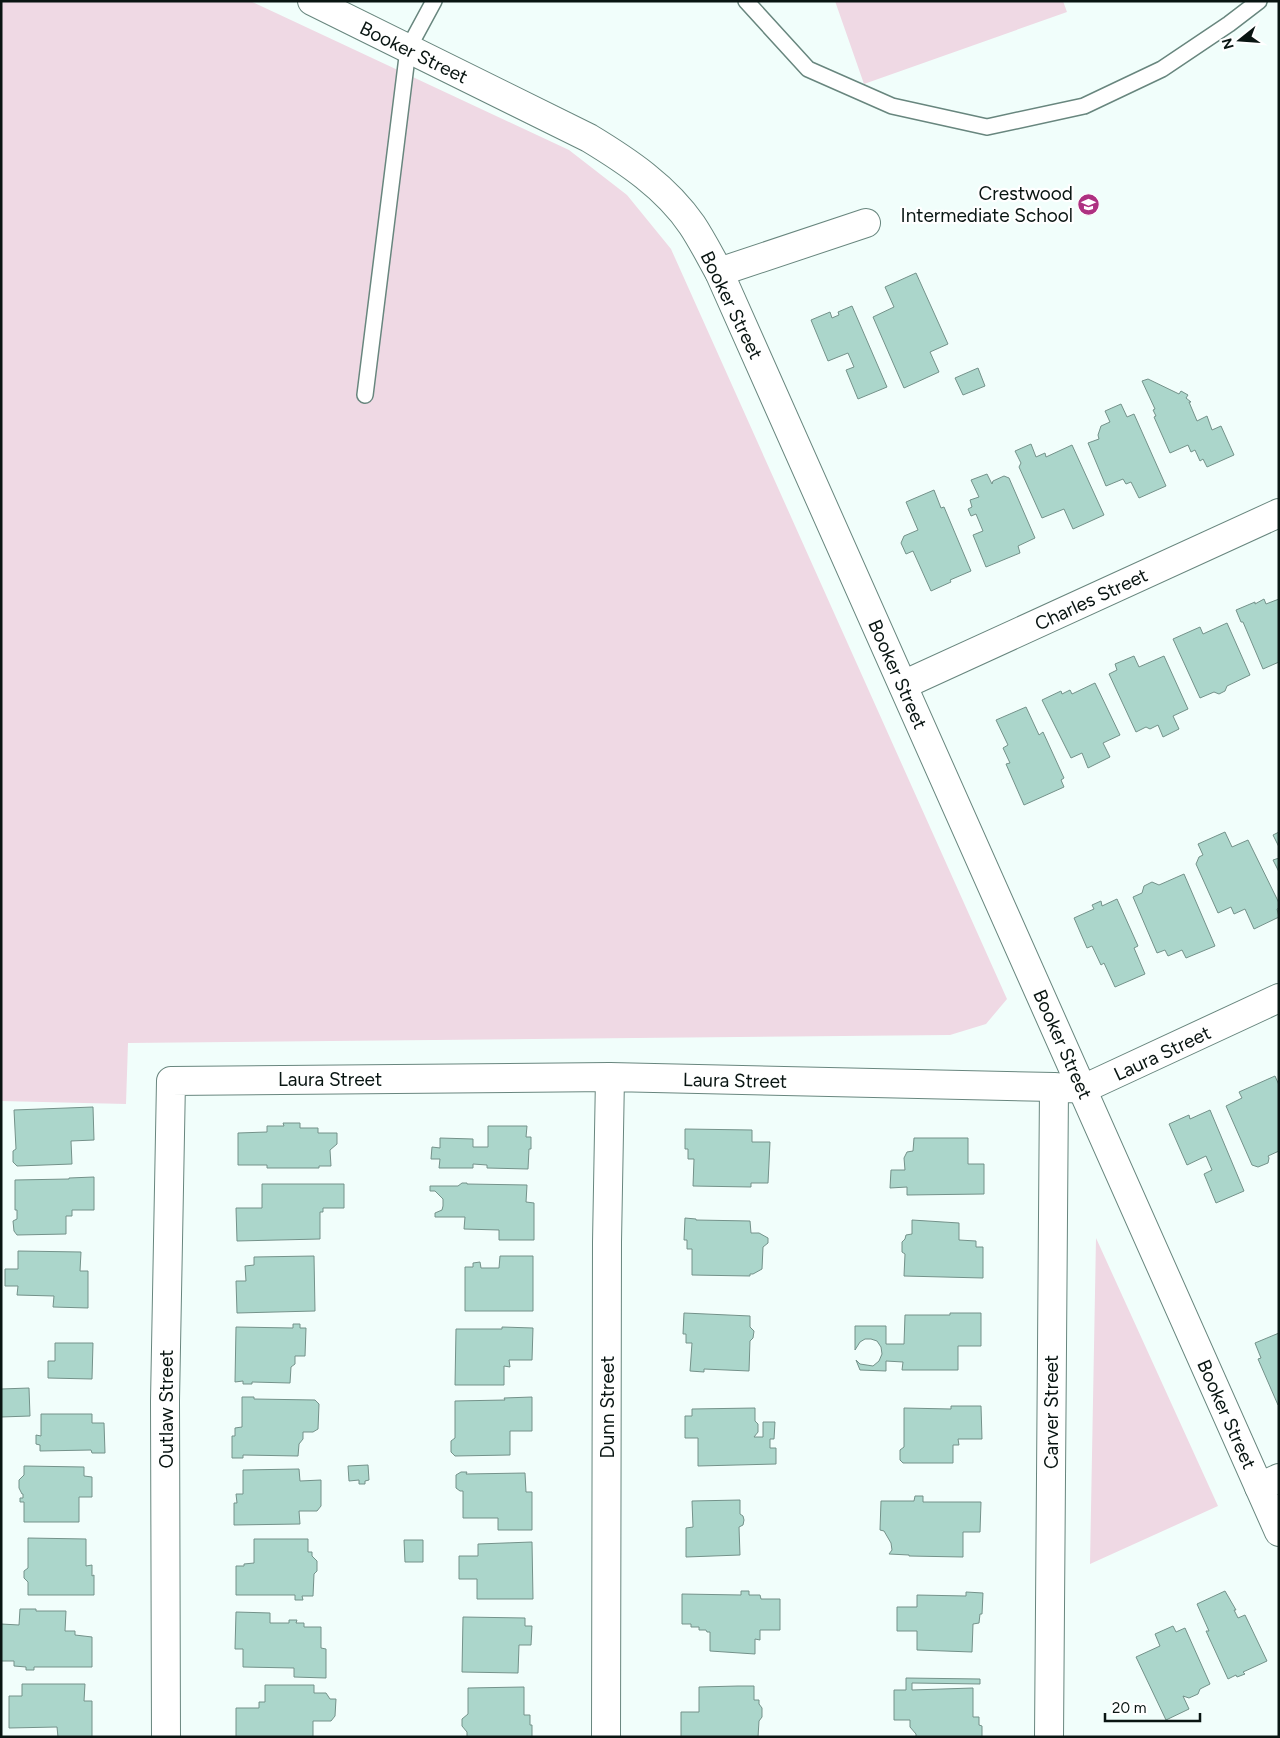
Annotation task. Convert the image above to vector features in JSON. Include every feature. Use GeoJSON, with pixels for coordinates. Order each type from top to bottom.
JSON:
{"type":"FeatureCollection","features":[{"type":"Feature","properties":{"kind":"street","name":"Booker Street"},"geometry":{"type":"LineString","coordinates":[[312,1],[589,138],[619,156],[664,192],[691,224],[719,272],[1083,1090],[1269,1483],[1279,1532]]}},
{"type":"Feature","properties":{"kind":"street"},"geometry":{"type":"LineString","coordinates":[[719,272],[866,223]]}},
{"type":"Feature","properties":{"kind":"street","name":"Charles Street"},"geometry":{"type":"LineString","coordinates":[[904,685],[1279,513]]}},
{"type":"Feature","properties":{"kind":"street","name":"Laura Street"},"geometry":{"type":"LineString","coordinates":[[171,1081],[610,1077],[1054,1087],[1083,1090],[1279,998]]}},
{"type":"Feature","properties":{"kind":"street","name":"Dunn Street"},"geometry":{"type":"LineString","coordinates":[[606,1737],[607,1242],[610,1077]]}},
{"type":"Feature","properties":{"kind":"street","name":"Outlaw Street"},"geometry":{"type":"LineString","coordinates":[[166,1737],[166,1401],[171,1081]]}},
{"type":"Feature","properties":{"kind":"street","name":"Carver Street"},"geometry":{"type":"LineString","coordinates":[[1049,1737],[1054,1087]]}},
{"type":"Feature","properties":{"kind":"lane"},"geometry":{"type":"LineString","coordinates":[[365,395],[408,48],[434,1]]}},
{"type":"Feature","properties":{"kind":"lane"},"geometry":{"type":"LineString","coordinates":[[746,1],[808,69],[892,106],[987,127],[1084,106],[1162,69],[1230,24],[1259,1]]}},
{"type":"Feature","properties":{"kind":"shaded area"},"geometry":{"type":"Polygon","coordinates":[[[1,1],[250,1],[569,150],[627,195],[671,249],[1007,999],[986,1024],[950,1035],[128,1043],[126,1104],[1,1101],[1,1]]]}},
{"type":"Feature","properties":{"kind":"shaded area"},"geometry":{"type":"Polygon","coordinates":[[[835,1],[1063,1],[1067,12],[864,84],[835,1]]]}},
{"type":"Feature","properties":{"kind":"shaded area"},"geometry":{"type":"Polygon","coordinates":[[[1096,1238],[1218,1506],[1090,1564],[1096,1238]]]}},
{"type":"Feature","properties":{"kind":"building"},"geometry":{"type":"Polygon","coordinates":[[[916,273],[948,344],[930,352],[939,372],[904,388],[873,317],[894,307],[885,287],[916,273]]]}},
{"type":"Feature","properties":{"kind":"building"},"geometry":{"type":"Polygon","coordinates":[[[852,306],[887,387],[858,399],[846,370],[854,367],[848,353],[828,361],[811,320],[830,312],[832,318],[839,315],[838,312],[852,306]]]}},
{"type":"Feature","properties":{"kind":"building"},"geometry":{"type":"Polygon","coordinates":[[[978,368],[985,386],[963,395],[955,378],[978,368]]]}},
{"type":"Feature","properties":{"kind":"building"},"geometry":{"type":"Polygon","coordinates":[[[1148,379],[1179,394],[1181,391],[1188,395],[1186,398],[1191,402],[1189,402],[1197,421],[1207,416],[1212,430],[1221,426],[1234,455],[1207,467],[1203,459],[1200,461],[1195,450],[1191,452],[1188,445],[1170,453],[1154,417],[1156,416],[1153,410],[1155,409],[1142,381],[1148,379]]]}},
{"type":"Feature","properties":{"kind":"building"},"geometry":{"type":"Polygon","coordinates":[[[1121,404],[1127,417],[1134,414],[1166,486],[1139,498],[1131,482],[1126,484],[1123,479],[1106,486],[1088,443],[1099,439],[1098,435],[1101,426],[1110,422],[1105,411],[1121,404]]]}},
{"type":"Feature","properties":{"kind":"building"},"geometry":{"type":"Polygon","coordinates":[[[1031,444],[1036,457],[1045,453],[1046,457],[1072,445],[1104,515],[1073,529],[1064,509],[1042,518],[1019,467],[1021,463],[1015,451],[1031,444]]]}},
{"type":"Feature","properties":{"kind":"building"},"geometry":{"type":"Polygon","coordinates":[[[987,474],[992,484],[993,481],[1004,476],[1009,478],[1035,538],[1018,546],[1020,553],[986,567],[973,535],[983,531],[976,514],[971,516],[968,509],[972,507],[970,500],[979,497],[971,480],[987,474]]]}},
{"type":"Feature","properties":{"kind":"building"},"geometry":{"type":"Polygon","coordinates":[[[934,490],[941,508],[944,507],[971,571],[931,591],[913,551],[906,554],[901,543],[904,536],[918,530],[906,502],[934,490]]]}},
{"type":"Feature","properties":{"kind":"building"},"geometry":{"type":"Polygon","coordinates":[[[1264,599],[1266,604],[1279,599],[1279,662],[1263,669],[1236,610],[1264,599]]]}},
{"type":"Feature","properties":{"kind":"building"},"geometry":{"type":"Polygon","coordinates":[[[1227,623],[1250,675],[1227,686],[1225,691],[1219,694],[1214,692],[1200,698],[1173,639],[1200,627],[1203,634],[1227,623]]]}},
{"type":"Feature","properties":{"kind":"building"},"geometry":{"type":"Polygon","coordinates":[[[1134,656],[1139,667],[1164,656],[1188,709],[1173,716],[1179,729],[1163,737],[1158,725],[1150,729],[1146,727],[1136,732],[1109,674],[1117,670],[1115,664],[1134,656]]]}},
{"type":"Feature","properties":{"kind":"building"},"geometry":{"type":"Polygon","coordinates":[[[1095,683],[1120,735],[1103,743],[1110,757],[1088,768],[1082,753],[1071,758],[1042,700],[1061,691],[1062,694],[1070,690],[1072,694],[1095,683]]]}},
{"type":"Feature","properties":{"kind":"building"},"geometry":{"type":"Polygon","coordinates":[[[1026,707],[1039,735],[1043,732],[1064,778],[1061,780],[1064,787],[1024,805],[1006,764],[1010,763],[1003,748],[1008,745],[996,720],[1026,707]]]}},
{"type":"Feature","properties":{"kind":"building"},"geometry":{"type":"Polygon","coordinates":[[[1225,832],[1232,847],[1248,840],[1279,903],[1279,908],[1277,909],[1279,917],[1254,929],[1245,909],[1234,914],[1231,907],[1218,913],[1196,864],[1199,857],[1203,855],[1198,844],[1225,832]]]}},
{"type":"Feature","properties":{"kind":"building"},"geometry":{"type":"Polygon","coordinates":[[[1279,832],[1279,847],[1273,835],[1279,832]]]}},
{"type":"Feature","properties":{"kind":"building"},"geometry":{"type":"Polygon","coordinates":[[[1279,858],[1279,872],[1273,860],[1279,858]]]}},
{"type":"Feature","properties":{"kind":"building"},"geometry":{"type":"Polygon","coordinates":[[[1184,874],[1215,946],[1186,958],[1182,950],[1168,956],[1165,950],[1157,953],[1133,897],[1142,893],[1144,886],[1152,882],[1159,885],[1184,874]]]}},
{"type":"Feature","properties":{"kind":"building"},"geometry":{"type":"Polygon","coordinates":[[[1117,899],[1138,946],[1134,948],[1145,974],[1115,987],[1104,963],[1101,965],[1092,946],[1087,948],[1074,918],[1094,909],[1092,905],[1101,901],[1102,906],[1117,899]]]}},
{"type":"Feature","properties":{"kind":"building"},"geometry":{"type":"Polygon","coordinates":[[[1275,1076],[1279,1085],[1279,1151],[1268,1156],[1268,1163],[1258,1167],[1252,1165],[1226,1106],[1242,1098],[1239,1092],[1275,1076]]]}},
{"type":"Feature","properties":{"kind":"building"},"geometry":{"type":"Polygon","coordinates":[[[93,1107],[94,1140],[71,1141],[72,1164],[17,1166],[13,1162],[13,1151],[16,1149],[14,1110],[93,1107]]]}},
{"type":"Feature","properties":{"kind":"building"},"geometry":{"type":"Polygon","coordinates":[[[1210,1110],[1244,1191],[1216,1203],[1204,1174],[1212,1170],[1206,1156],[1187,1165],[1169,1124],[1189,1115],[1190,1119],[1210,1110]]]}},
{"type":"Feature","properties":{"kind":"building"},"geometry":{"type":"Polygon","coordinates":[[[283,1123],[300,1123],[300,1128],[318,1128],[318,1133],[337,1133],[337,1144],[330,1150],[331,1166],[319,1166],[319,1168],[267,1168],[267,1165],[238,1165],[238,1133],[267,1132],[267,1126],[284,1126],[283,1123]]]}},
{"type":"Feature","properties":{"kind":"building"},"geometry":{"type":"Polygon","coordinates":[[[488,1126],[527,1126],[526,1137],[531,1137],[528,1169],[487,1168],[487,1165],[473,1164],[473,1168],[439,1168],[440,1159],[431,1159],[432,1147],[440,1148],[440,1138],[473,1139],[473,1147],[488,1147],[488,1126]]]}},
{"type":"Feature","properties":{"kind":"building"},"geometry":{"type":"Polygon","coordinates":[[[685,1129],[752,1130],[752,1142],[770,1142],[768,1183],[751,1183],[751,1187],[693,1186],[694,1159],[688,1159],[688,1149],[685,1149],[685,1129]]]}},
{"type":"Feature","properties":{"kind":"building"},"geometry":{"type":"Polygon","coordinates":[[[914,1138],[968,1138],[968,1164],[984,1164],[984,1194],[907,1195],[907,1187],[890,1188],[891,1170],[905,1170],[904,1158],[907,1152],[913,1151],[914,1138]]]}},
{"type":"Feature","properties":{"kind":"building"},"geometry":{"type":"Polygon","coordinates":[[[94,1177],[94,1210],[72,1210],[72,1216],[66,1216],[66,1234],[17,1235],[14,1231],[13,1221],[17,1219],[17,1210],[15,1210],[15,1180],[94,1177]]]}},
{"type":"Feature","properties":{"kind":"building"},"geometry":{"type":"Polygon","coordinates":[[[462,1183],[527,1185],[526,1202],[534,1203],[534,1240],[499,1240],[499,1230],[464,1229],[465,1217],[435,1217],[435,1213],[442,1210],[443,1199],[435,1191],[430,1191],[430,1186],[458,1186],[462,1183]]]}},
{"type":"Feature","properties":{"kind":"building"},"geometry":{"type":"Polygon","coordinates":[[[262,1184],[344,1184],[344,1208],[323,1208],[323,1212],[320,1212],[320,1239],[237,1241],[236,1208],[262,1208],[262,1184]]]}},
{"type":"Feature","properties":{"kind":"building"},"geometry":{"type":"Polygon","coordinates":[[[685,1218],[750,1221],[751,1233],[759,1233],[768,1238],[768,1243],[763,1247],[762,1269],[750,1274],[750,1276],[692,1275],[692,1249],[687,1249],[687,1240],[684,1240],[685,1218]]]}},
{"type":"Feature","properties":{"kind":"building"},"geometry":{"type":"Polygon","coordinates":[[[912,1220],[959,1223],[959,1240],[976,1241],[976,1247],[983,1247],[983,1278],[904,1276],[905,1254],[902,1252],[902,1242],[906,1235],[912,1234],[912,1220]]]}},
{"type":"Feature","properties":{"kind":"building"},"geometry":{"type":"Polygon","coordinates":[[[18,1251],[81,1252],[80,1271],[88,1271],[88,1308],[53,1307],[54,1296],[17,1295],[18,1286],[5,1286],[5,1269],[18,1269],[18,1251]]]}},
{"type":"Feature","properties":{"kind":"building"},"geometry":{"type":"Polygon","coordinates":[[[314,1256],[315,1311],[237,1313],[236,1281],[246,1281],[245,1266],[254,1265],[254,1257],[314,1256]]]}},
{"type":"Feature","properties":{"kind":"building"},"geometry":{"type":"Polygon","coordinates":[[[500,1256],[533,1256],[533,1311],[465,1311],[465,1267],[473,1267],[473,1263],[480,1262],[481,1268],[499,1268],[500,1256]]]}},
{"type":"Feature","properties":{"kind":"building"},"geometry":{"type":"Polygon","coordinates":[[[684,1313],[750,1316],[750,1327],[754,1331],[753,1338],[750,1341],[749,1371],[704,1369],[704,1372],[690,1371],[692,1343],[686,1343],[686,1334],[683,1334],[684,1313]]]}},
{"type":"Feature","properties":{"kind":"building"},"geometry":{"type":"Polygon","coordinates":[[[950,1313],[981,1313],[981,1346],[958,1346],[958,1370],[902,1370],[903,1362],[886,1361],[886,1371],[860,1370],[856,1360],[860,1364],[873,1366],[879,1361],[882,1354],[881,1347],[877,1341],[871,1339],[865,1339],[860,1342],[855,1350],[855,1326],[886,1326],[886,1344],[904,1344],[905,1315],[950,1315],[950,1313]]]}},
{"type":"Feature","properties":{"kind":"building"},"geometry":{"type":"Polygon","coordinates":[[[293,1324],[300,1324],[300,1328],[306,1328],[305,1356],[295,1356],[295,1364],[291,1367],[290,1383],[252,1382],[252,1384],[243,1384],[243,1381],[235,1382],[236,1327],[293,1328],[293,1324]]]}},
{"type":"Feature","properties":{"kind":"building"},"geometry":{"type":"Polygon","coordinates":[[[502,1327],[533,1328],[532,1360],[509,1360],[510,1367],[504,1366],[504,1385],[455,1385],[456,1329],[502,1329],[502,1327]]]}},
{"type":"Feature","properties":{"kind":"building"},"geometry":{"type":"Polygon","coordinates":[[[1279,1333],[1278,1405],[1258,1359],[1261,1358],[1255,1343],[1279,1333]]]}},
{"type":"Feature","properties":{"kind":"building"},"geometry":{"type":"Polygon","coordinates":[[[55,1343],[93,1343],[92,1379],[48,1378],[48,1361],[55,1361],[55,1343]]]}},
{"type":"Feature","properties":{"kind":"building"},"geometry":{"type":"Polygon","coordinates":[[[29,1388],[30,1416],[1,1417],[1,1389],[29,1388]]]}},
{"type":"Feature","properties":{"kind":"building"},"geometry":{"type":"Polygon","coordinates":[[[242,1397],[254,1397],[254,1399],[315,1400],[319,1404],[318,1429],[313,1432],[303,1432],[298,1456],[243,1455],[243,1458],[232,1458],[232,1436],[235,1436],[235,1428],[242,1427],[242,1397]]]}},
{"type":"Feature","properties":{"kind":"building"},"geometry":{"type":"Polygon","coordinates":[[[532,1397],[532,1431],[510,1431],[510,1455],[455,1456],[451,1452],[451,1441],[455,1438],[455,1401],[505,1400],[504,1398],[532,1397]]]}},
{"type":"Feature","properties":{"kind":"building"},"geometry":{"type":"Polygon","coordinates":[[[951,1406],[981,1406],[982,1439],[958,1439],[959,1445],[953,1445],[953,1463],[903,1463],[900,1460],[900,1450],[904,1447],[904,1408],[951,1409],[951,1406]]]}},
{"type":"Feature","properties":{"kind":"building"},"geometry":{"type":"Polygon","coordinates":[[[755,1408],[755,1421],[758,1424],[758,1432],[754,1437],[763,1437],[763,1422],[775,1422],[774,1439],[770,1439],[770,1448],[776,1448],[776,1464],[698,1466],[698,1438],[685,1438],[685,1416],[692,1416],[692,1409],[755,1408]]]}},
{"type":"Feature","properties":{"kind":"building"},"geometry":{"type":"Polygon","coordinates":[[[41,1414],[92,1414],[92,1423],[104,1423],[105,1453],[92,1453],[91,1450],[40,1451],[40,1445],[36,1444],[36,1435],[41,1436],[41,1414]]]}},
{"type":"Feature","properties":{"kind":"building"},"geometry":{"type":"Polygon","coordinates":[[[368,1465],[369,1480],[365,1481],[365,1484],[359,1484],[359,1480],[349,1481],[348,1466],[368,1465]]]}},
{"type":"Feature","properties":{"kind":"building"},"geometry":{"type":"Polygon","coordinates":[[[24,1466],[84,1467],[84,1476],[92,1477],[92,1497],[79,1497],[79,1522],[24,1522],[24,1502],[20,1502],[23,1494],[19,1488],[19,1480],[24,1475],[24,1466]]]}},
{"type":"Feature","properties":{"kind":"building"},"geometry":{"type":"Polygon","coordinates":[[[299,1469],[300,1481],[321,1480],[321,1506],[317,1511],[299,1511],[300,1524],[234,1525],[234,1503],[237,1503],[236,1494],[243,1494],[243,1470],[299,1469]]]}},
{"type":"Feature","properties":{"kind":"building"},"geometry":{"type":"Polygon","coordinates":[[[461,1472],[467,1472],[466,1474],[525,1473],[526,1492],[532,1492],[532,1530],[498,1530],[498,1518],[463,1518],[463,1491],[456,1488],[456,1475],[461,1472]]]}},
{"type":"Feature","properties":{"kind":"building"},"geometry":{"type":"Polygon","coordinates":[[[915,1496],[923,1496],[923,1502],[981,1502],[980,1532],[963,1532],[963,1557],[889,1554],[892,1550],[891,1543],[884,1531],[880,1530],[881,1501],[914,1501],[915,1496]]]}},
{"type":"Feature","properties":{"kind":"building"},"geometry":{"type":"Polygon","coordinates":[[[740,1500],[740,1514],[744,1520],[743,1525],[739,1527],[740,1555],[686,1557],[686,1528],[693,1527],[692,1501],[740,1500]]]}},
{"type":"Feature","properties":{"kind":"building"},"geometry":{"type":"Polygon","coordinates":[[[28,1538],[86,1539],[86,1566],[92,1565],[94,1595],[28,1595],[28,1582],[24,1578],[24,1571],[28,1568],[28,1538]]]}},
{"type":"Feature","properties":{"kind":"building"},"geometry":{"type":"Polygon","coordinates":[[[254,1539],[308,1539],[308,1552],[312,1552],[312,1556],[317,1561],[317,1571],[314,1574],[313,1596],[302,1596],[303,1600],[295,1600],[295,1595],[236,1595],[236,1566],[254,1563],[254,1539]]]}},
{"type":"Feature","properties":{"kind":"building"},"geometry":{"type":"Polygon","coordinates":[[[404,1540],[423,1540],[423,1562],[405,1562],[404,1540]]]}},
{"type":"Feature","properties":{"kind":"building"},"geometry":{"type":"Polygon","coordinates":[[[532,1542],[533,1599],[477,1599],[477,1579],[459,1579],[459,1556],[478,1556],[478,1544],[532,1542]]]}},
{"type":"Feature","properties":{"kind":"building"},"geometry":{"type":"Polygon","coordinates":[[[741,1591],[749,1591],[749,1595],[760,1595],[761,1599],[780,1599],[780,1630],[760,1630],[760,1640],[755,1639],[755,1654],[710,1651],[710,1632],[699,1630],[699,1627],[691,1627],[691,1624],[682,1624],[682,1594],[741,1595],[741,1591]]]}},
{"type":"Feature","properties":{"kind":"building"},"geometry":{"type":"Polygon","coordinates":[[[1225,1591],[1236,1610],[1234,1610],[1238,1618],[1245,1615],[1267,1661],[1243,1672],[1245,1674],[1237,1677],[1236,1675],[1228,1679],[1206,1631],[1209,1631],[1197,1604],[1225,1591]]]}},
{"type":"Feature","properties":{"kind":"building"},"geometry":{"type":"Polygon","coordinates":[[[966,1592],[983,1593],[982,1614],[980,1614],[979,1623],[973,1624],[972,1652],[917,1650],[917,1631],[897,1631],[897,1607],[917,1607],[917,1595],[966,1596],[966,1592]]]}},
{"type":"Feature","properties":{"kind":"building"},"geometry":{"type":"Polygon","coordinates":[[[20,1609],[66,1611],[65,1631],[75,1631],[75,1635],[92,1637],[92,1667],[34,1667],[34,1670],[26,1670],[26,1667],[14,1666],[14,1661],[1,1661],[1,1624],[19,1625],[20,1609]]]}},
{"type":"Feature","properties":{"kind":"building"},"geometry":{"type":"Polygon","coordinates":[[[236,1612],[270,1613],[270,1623],[289,1623],[289,1620],[297,1620],[296,1623],[304,1623],[304,1627],[321,1627],[321,1648],[326,1649],[326,1678],[294,1677],[294,1668],[243,1667],[243,1649],[235,1649],[236,1612]]]}},
{"type":"Feature","properties":{"kind":"building"},"geometry":{"type":"Polygon","coordinates":[[[463,1617],[525,1618],[525,1626],[532,1626],[531,1645],[519,1645],[518,1673],[462,1672],[463,1617]]]}},
{"type":"Feature","properties":{"kind":"building"},"geometry":{"type":"Polygon","coordinates":[[[1173,1626],[1176,1632],[1185,1628],[1210,1684],[1200,1689],[1198,1694],[1189,1698],[1183,1696],[1189,1709],[1166,1720],[1136,1657],[1160,1646],[1155,1634],[1173,1626]]]}},
{"type":"Feature","properties":{"kind":"building"},"geometry":{"type":"Polygon","coordinates":[[[906,1678],[980,1679],[980,1684],[912,1683],[912,1690],[973,1688],[973,1717],[979,1717],[979,1725],[982,1726],[982,1737],[916,1737],[916,1734],[910,1727],[910,1720],[894,1720],[894,1690],[906,1690],[906,1678]]]}},
{"type":"Feature","properties":{"kind":"building"},"geometry":{"type":"Polygon","coordinates":[[[22,1684],[85,1684],[84,1701],[92,1701],[92,1737],[58,1737],[57,1727],[9,1728],[9,1696],[22,1696],[22,1684]]]}},
{"type":"Feature","properties":{"kind":"building"},"geometry":{"type":"Polygon","coordinates":[[[265,1685],[314,1685],[314,1693],[326,1693],[330,1699],[336,1699],[335,1716],[331,1721],[313,1721],[313,1737],[236,1737],[236,1708],[259,1708],[259,1702],[265,1702],[265,1685]]]}},
{"type":"Feature","properties":{"kind":"building"},"geometry":{"type":"Polygon","coordinates":[[[754,1686],[754,1700],[759,1700],[762,1708],[758,1737],[681,1737],[681,1712],[699,1712],[699,1687],[754,1686]]]}},
{"type":"Feature","properties":{"kind":"building"},"geometry":{"type":"Polygon","coordinates":[[[524,1687],[524,1715],[530,1715],[532,1737],[467,1737],[467,1732],[462,1726],[462,1719],[468,1714],[468,1688],[524,1687]]]}},
{"type":"Feature","properties":{"kind":"place","name":"Crestwood Intermediate School"},"geometry":{"type":"Point","coordinates":[1089,204]}}]}
